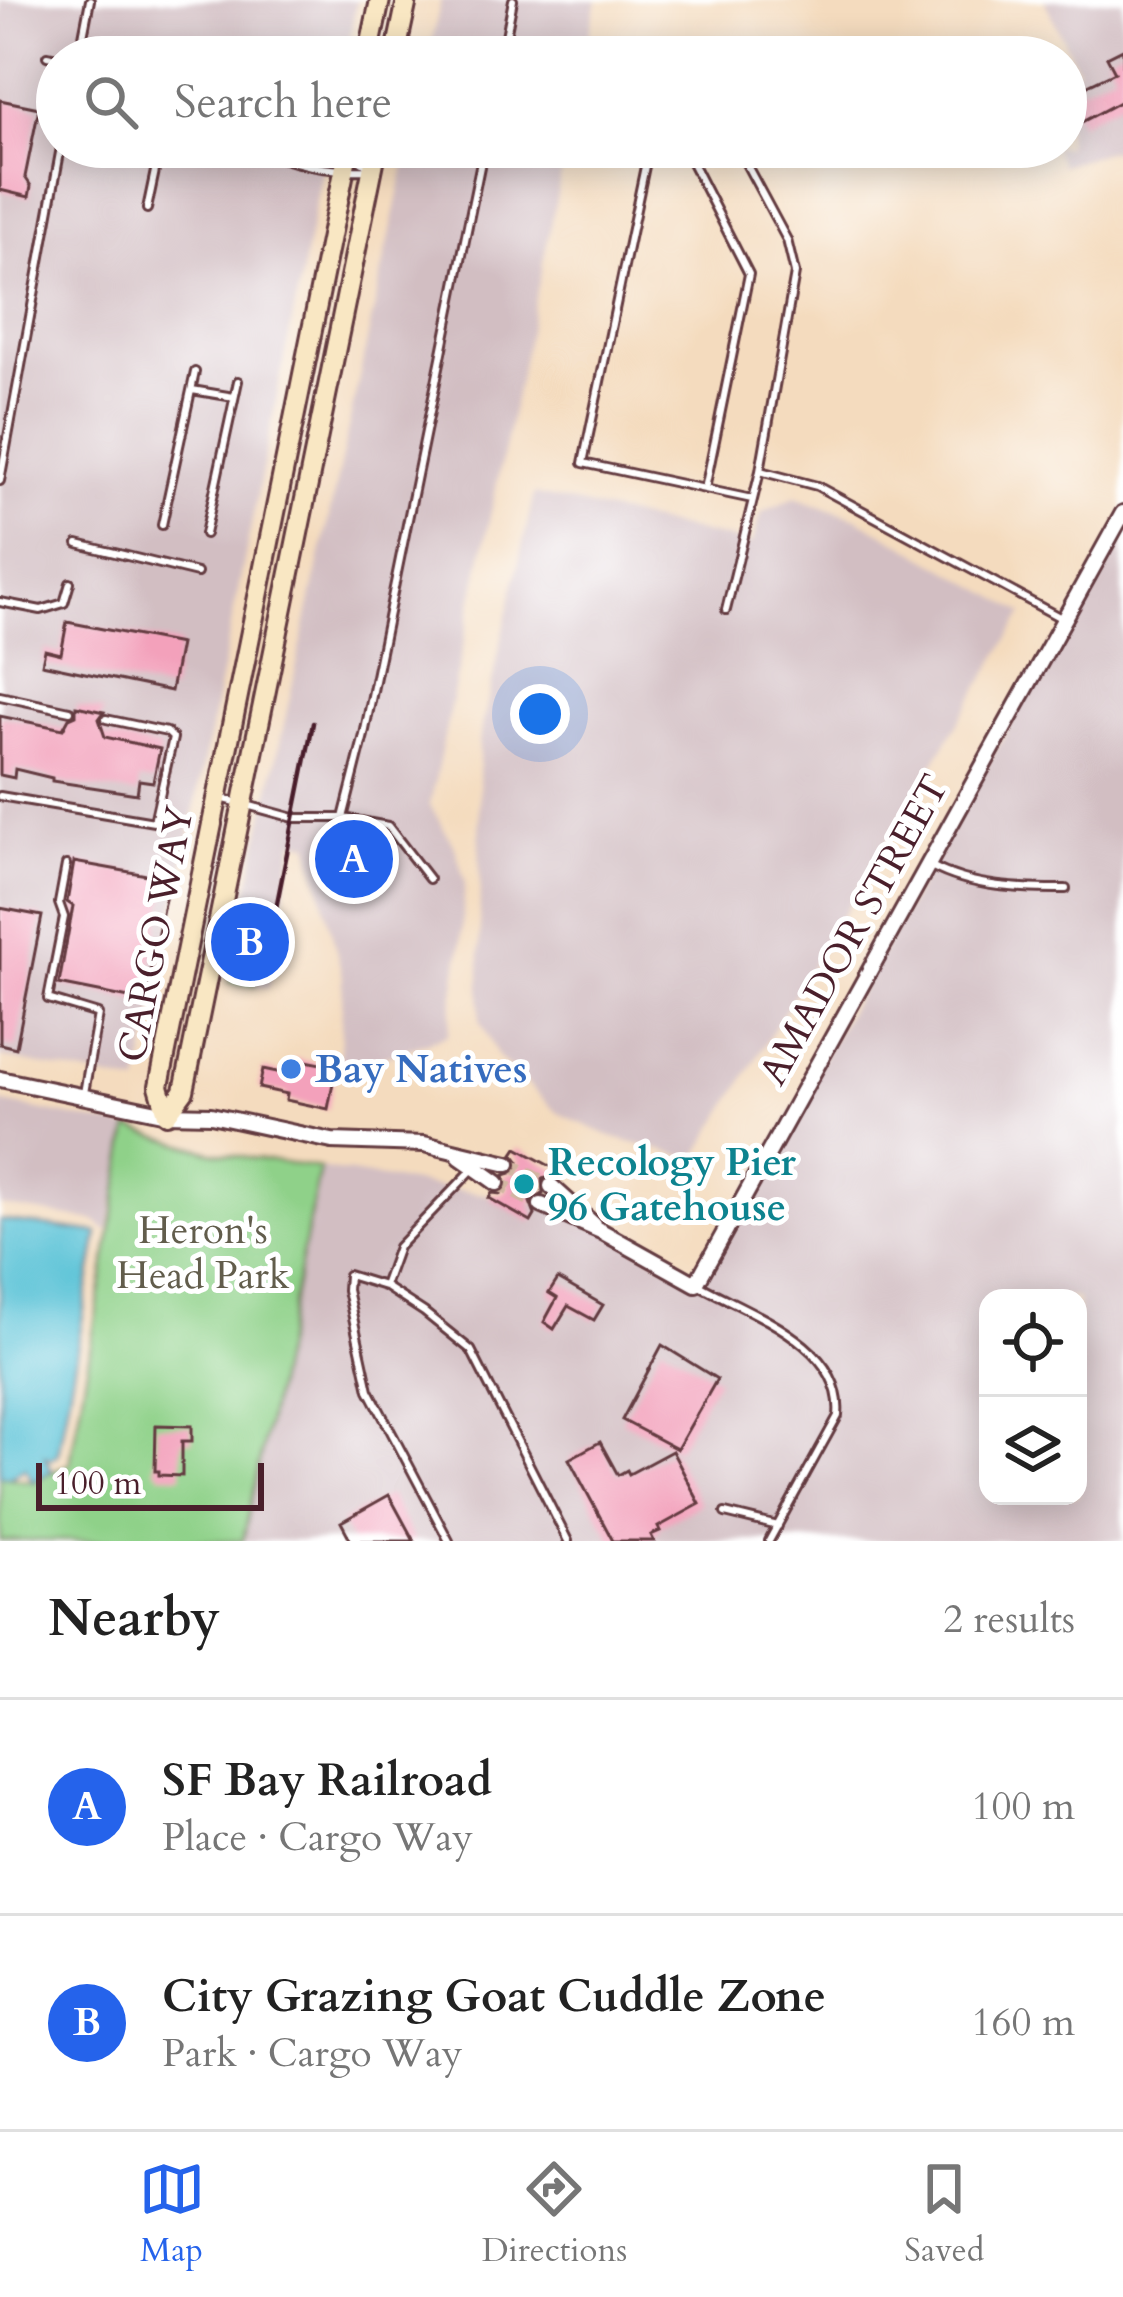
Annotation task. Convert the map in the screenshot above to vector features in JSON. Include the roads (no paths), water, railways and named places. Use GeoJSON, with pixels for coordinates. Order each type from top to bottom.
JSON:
{"type":"FeatureCollection","features":[{"type":"Feature","properties":{"kind":"main road"},"geometry":{"type":"LineString","coordinates":[[372,36],[380,0]]}},
{"type":"Feature","properties":{"kind":"main road"},"geometry":{"type":"LineString","coordinates":[[399,36],[406,0]]}},
{"type":"Feature","properties":{"kind":"main road","name":"CARGO WAY"},"geometry":{"type":"LineString","coordinates":[[166,1114],[159,1086],[345,168]]}},
{"type":"Feature","properties":{"kind":"main road","name":"CARGO WAY"},"geometry":{"type":"LineString","coordinates":[[166,1114],[184,1091],[372,169]]}},
{"type":"Feature","properties":{"kind":"street","name":"AMADOR STREET"},"geometry":{"type":"LineString","coordinates":[[696,1283],[1123,513]]}},
{"type":"Feature","properties":{"kind":"street"},"geometry":{"type":"LineString","coordinates":[[0,1079],[166,1114],[211,1115],[332,1141],[424,1144],[508,1164]]}},
{"type":"Feature","properties":{"kind":"street"},"geometry":{"type":"LineString","coordinates":[[451,1150],[497,1183]]}},
{"type":"Feature","properties":{"kind":"street"},"geometry":{"type":"LineString","coordinates":[[551,1186],[601,1231]]}},
{"type":"Feature","properties":{"kind":"street"},"geometry":{"type":"LineString","coordinates":[[541,1205],[601,1231],[696,1283]]}},
{"type":"Feature","properties":{"kind":"lane"},"geometry":{"type":"LineString","coordinates":[[83,36],[90,0]]}},
{"type":"Feature","properties":{"kind":"lane"},"geometry":{"type":"LineString","coordinates":[[506,36],[513,0]]}},
{"type":"Feature","properties":{"kind":"lane"},"geometry":{"type":"LineString","coordinates":[[0,481],[57,168]]}},
{"type":"Feature","properties":{"kind":"lane"},"geometry":{"type":"LineString","coordinates":[[147,209],[156,168]]}},
{"type":"Feature","properties":{"kind":"lane"},"geometry":{"type":"LineString","coordinates":[[343,818],[480,168]]}},
{"type":"Feature","properties":{"kind":"lane"},"geometry":{"type":"LineString","coordinates":[[645,168],[583,463],[752,500]]}},
{"type":"Feature","properties":{"kind":"lane"},"geometry":{"type":"LineString","coordinates":[[695,168],[749,274],[705,489]]}},
{"type":"Feature","properties":{"kind":"lane"},"geometry":{"type":"LineString","coordinates":[[726,610],[760,472],[795,273],[787,240],[748,168]]}},
{"type":"Feature","properties":{"kind":"lane"},"geometry":{"type":"LineString","coordinates":[[162,525],[195,372]]}},
{"type":"Feature","properties":{"kind":"lane"},"geometry":{"type":"LineString","coordinates":[[205,534],[238,381]]}},
{"type":"Feature","properties":{"kind":"lane"},"geometry":{"type":"LineString","coordinates":[[191,389],[234,397]]}},
{"type":"Feature","properties":{"kind":"lane"},"geometry":{"type":"LineString","coordinates":[[760,472],[817,486],[1064,620]]}},
{"type":"Feature","properties":{"kind":"lane"},"geometry":{"type":"LineString","coordinates":[[78,544],[196,573]]}},
{"type":"Feature","properties":{"kind":"lane"},"geometry":{"type":"LineString","coordinates":[[0,602],[41,610],[64,603],[70,583]]}},
{"type":"Feature","properties":{"kind":"lane"},"geometry":{"type":"LineString","coordinates":[[0,695],[70,711]]}},
{"type":"Feature","properties":{"kind":"lane"},"geometry":{"type":"LineString","coordinates":[[0,796],[154,822],[173,737],[106,719]]}},
{"type":"Feature","properties":{"kind":"lane"},"geometry":{"type":"LineString","coordinates":[[218,797],[294,818],[343,818],[388,826],[429,879]]}},
{"type":"Feature","properties":{"kind":"lane"},"geometry":{"type":"LineString","coordinates":[[66,865],[59,903],[64,917],[48,999],[98,1014],[83,1097]]}},
{"type":"Feature","properties":{"kind":"lane"},"geometry":{"type":"LineString","coordinates":[[928,865],[951,877],[1021,889],[1066,889]]}},
{"type":"Feature","properties":{"kind":"lane"},"geometry":{"type":"LineString","coordinates":[[384,1286],[398,1247],[475,1167]]}},
{"type":"Feature","properties":{"kind":"lane"},"geometry":{"type":"LineString","coordinates":[[449,1541],[369,1390],[347,1290],[348,1275],[384,1286],[471,1350],[568,1541]]}},
{"type":"Feature","properties":{"kind":"lane"},"geometry":{"type":"LineString","coordinates":[[696,1283],[807,1345],[828,1373],[840,1401],[838,1416],[770,1541]]}},
{"type":"Feature","properties":{"kind":"lane"},"geometry":{"type":"LineString","coordinates":[[725,1513],[778,1526]]}},
{"type":"Feature","properties":{"kind":"water"},"geometry":{"type":"Polygon","coordinates":[[[0,1220],[98,1233],[58,1454],[51,1459],[45,1456],[52,1471],[33,1482],[25,1468],[9,1477],[0,1476],[0,1220]]]}},
{"type":"Feature","properties":{"kind":"tunnel"},"geometry":{"type":"LineString","coordinates":[[508,1164],[551,1186]]}},
{"type":"Feature","properties":{"kind":"tunnel"},"geometry":{"type":"LineString","coordinates":[[497,1183],[541,1205]]}},
{"type":"Feature","properties":{"kind":"railway"},"geometry":{"type":"LineString","coordinates":[[261,983],[313,723]]}},
{"type":"Feature","properties":{"kind":"place","name":"SF Bay Railroad"},"geometry":{"type":"Point","coordinates":[354,859]}},
{"type":"Feature","properties":{"kind":"place","name":"City Grazing Goat Cuddle Zone"},"geometry":{"type":"Point","coordinates":[250,942]}},
{"type":"Feature","properties":{"kind":"place","name":"Bay Natives"},"geometry":{"type":"Point","coordinates":[291,1069]}},
{"type":"Feature","properties":{"kind":"place","name":"Recology Pier 96 Gatehouse"},"geometry":{"type":"Point","coordinates":[524,1184]}},
{"type":"Feature","properties":{"kind":"park label","name":"Heron's Head Park"},"geometry":{"type":"Point","coordinates":[203,1252]}}]}
